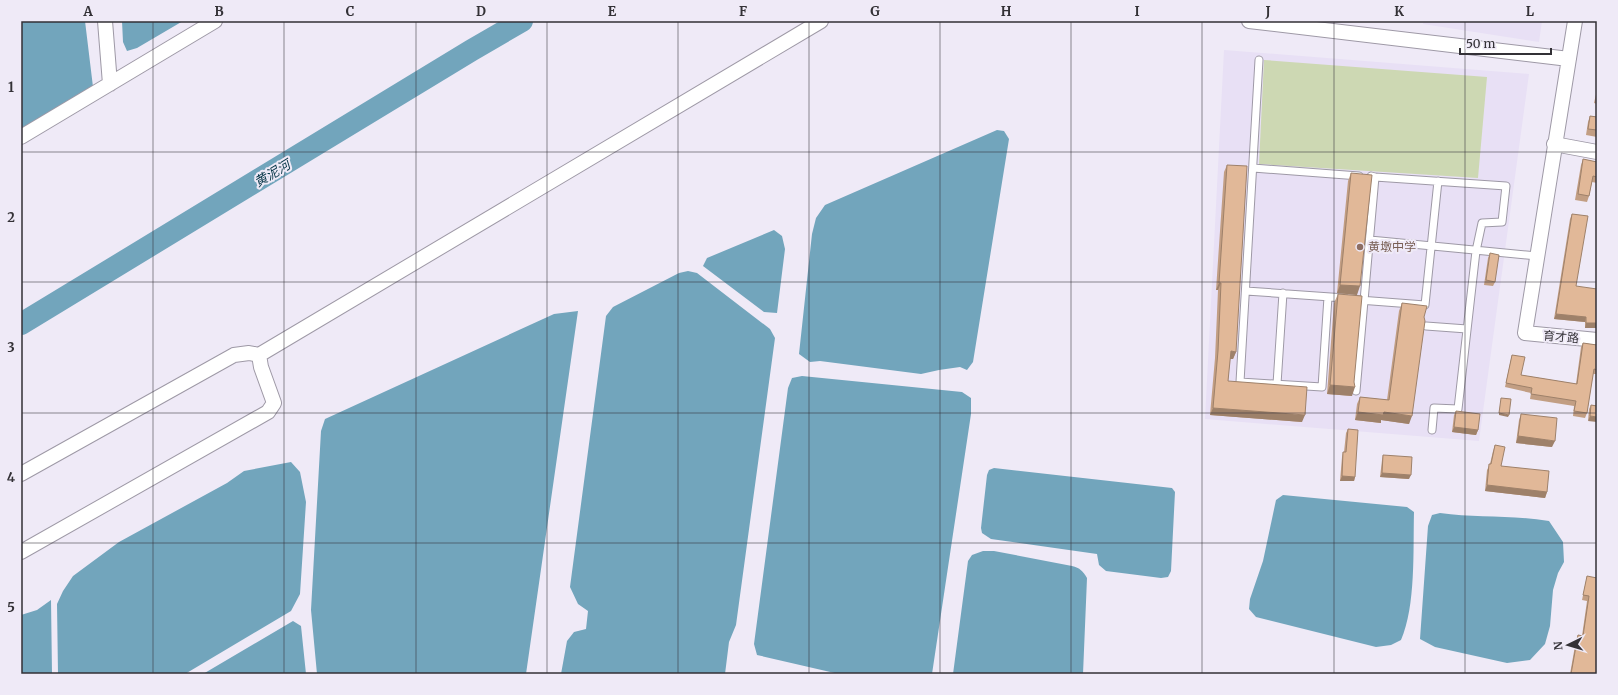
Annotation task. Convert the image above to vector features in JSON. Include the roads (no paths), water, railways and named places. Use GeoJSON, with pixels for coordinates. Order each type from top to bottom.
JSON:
{"type":"FeatureCollection","features":[{"type":"Feature","properties":{"kind":"street"},"geometry":{"type":"LineString","coordinates":[[106,21],[110,84]]}},
{"type":"Feature","properties":{"kind":"street"},"geometry":{"type":"LineString","coordinates":[[21,137],[215,21]]}},
{"type":"Feature","properties":{"kind":"street"},"geometry":{"type":"LineString","coordinates":[[21,474],[234,355],[249,353],[259,355],[821,21]]}},
{"type":"Feature","properties":{"kind":"street"},"geometry":{"type":"LineString","coordinates":[[1248,21],[1569,59]]}},
{"type":"Feature","properties":{"kind":"street"},"geometry":{"type":"LineString","coordinates":[[1537,256],[1575,21]]}},
{"type":"Feature","properties":{"kind":"street"},"geometry":{"type":"LineString","coordinates":[[1554,144],[1597,152]]}},
{"type":"Feature","properties":{"kind":"street","name":"育才路"},"geometry":{"type":"LineString","coordinates":[[1537,256],[1525,333],[1597,340]]}},
{"type":"Feature","properties":{"kind":"street"},"geometry":{"type":"LineString","coordinates":[[21,552],[268,412],[274,403],[261,367],[259,355]]}},
{"type":"Feature","properties":{"kind":"lane"},"geometry":{"type":"LineString","coordinates":[[1259,60],[1240,382],[1322,387],[1328,297]]}},
{"type":"Feature","properties":{"kind":"lane"},"geometry":{"type":"LineString","coordinates":[[1253,168],[1506,186],[1502,222],[1482,223],[1476,251],[1458,409],[1434,408],[1432,430]]}},
{"type":"Feature","properties":{"kind":"lane"},"geometry":{"type":"LineString","coordinates":[[1356,391],[1375,177]]}},
{"type":"Feature","properties":{"kind":"lane"},"geometry":{"type":"LineString","coordinates":[[1246,290],[1426,305],[1438,181]]}},
{"type":"Feature","properties":{"kind":"lane"},"geometry":{"type":"LineString","coordinates":[[1370,240],[1537,256]]}},
{"type":"Feature","properties":{"kind":"lane"},"geometry":{"type":"LineString","coordinates":[[1277,384],[1283,294]]}},
{"type":"Feature","properties":{"kind":"lane"},"geometry":{"type":"LineString","coordinates":[[1426,326],[1467,329]]}},
{"type":"Feature","properties":{"kind":"water"},"geometry":{"type":"Polygon","coordinates":[[[21,21],[85,21],[93,87],[21,129],[21,21]]]}},
{"type":"Feature","properties":{"kind":"water"},"geometry":{"type":"Polygon","coordinates":[[[122,21],[183,21],[137,48],[127,51],[123,42],[122,21]]]}},
{"type":"Feature","properties":{"kind":"water"},"geometry":{"type":"Polygon","coordinates":[[[997,130],[1004,131],[1009,139],[973,362],[967,370],[960,367],[921,374],[820,361],[810,362],[799,354],[812,234],[816,218],[825,205],[997,130]]]}},
{"type":"Feature","properties":{"kind":"water"},"geometry":{"type":"Polygon","coordinates":[[[774,230],[782,236],[785,249],[777,313],[764,312],[703,266],[707,258],[774,230]]]}},
{"type":"Feature","properties":{"kind":"water"},"geometry":{"type":"Polygon","coordinates":[[[688,271],[697,273],[770,329],[775,338],[736,625],[729,642],[725,674],[561,674],[567,641],[574,632],[586,629],[588,611],[578,604],[570,587],[606,316],[613,307],[679,273],[688,271]]]}},
{"type":"Feature","properties":{"kind":"water"},"geometry":{"type":"Polygon","coordinates":[[[578,311],[526,674],[317,674],[311,610],[321,431],[325,419],[554,314],[578,311]]]}},
{"type":"Feature","properties":{"kind":"water"},"geometry":{"type":"Polygon","coordinates":[[[802,376],[962,392],[971,398],[971,414],[932,674],[839,674],[757,655],[754,644],[788,388],[792,378],[802,376]]]}},
{"type":"Feature","properties":{"kind":"water"},"geometry":{"type":"Polygon","coordinates":[[[291,462],[300,472],[306,502],[300,594],[291,611],[185,674],[58,674],[57,604],[63,591],[73,576],[119,542],[227,483],[244,471],[291,462]]]}},
{"type":"Feature","properties":{"kind":"water"},"geometry":{"type":"Polygon","coordinates":[[[994,468],[1172,488],[1175,492],[1171,571],[1168,577],[1161,578],[1106,571],[1099,565],[1097,554],[991,539],[982,533],[981,528],[987,475],[989,470],[994,468]]]}},
{"type":"Feature","properties":{"kind":"water"},"geometry":{"type":"Polygon","coordinates":[[[1283,495],[1407,507],[1414,512],[1413,578],[1409,611],[1401,640],[1391,645],[1376,647],[1256,617],[1249,609],[1250,599],[1263,561],[1276,500],[1283,495]]]}},
{"type":"Feature","properties":{"kind":"water"},"geometry":{"type":"Polygon","coordinates":[[[1440,513],[1549,521],[1563,542],[1564,562],[1558,573],[1553,590],[1550,626],[1545,644],[1530,660],[1507,663],[1435,647],[1420,639],[1428,526],[1432,515],[1440,513]]]}},
{"type":"Feature","properties":{"kind":"water"},"geometry":{"type":"Polygon","coordinates":[[[983,551],[994,551],[1072,566],[1084,573],[1087,578],[1083,674],[953,674],[968,561],[972,555],[983,551]]]}},
{"type":"Feature","properties":{"kind":"water"},"geometry":{"type":"Polygon","coordinates":[[[51,600],[52,674],[21,674],[21,615],[37,610],[51,600]]]}},
{"type":"Feature","properties":{"kind":"water"},"geometry":{"type":"Polygon","coordinates":[[[293,621],[301,626],[306,674],[203,674],[293,621]]]}},
{"type":"Feature","properties":{"kind":"waterway","name":"黄泥河"},"geometry":{"type":"LineString","coordinates":[[21,324],[522,21]]}},
{"type":"Feature","properties":{"kind":"place","name":"黄墩中学"},"geometry":{"type":"Point","coordinates":[1360,247]}}]}
